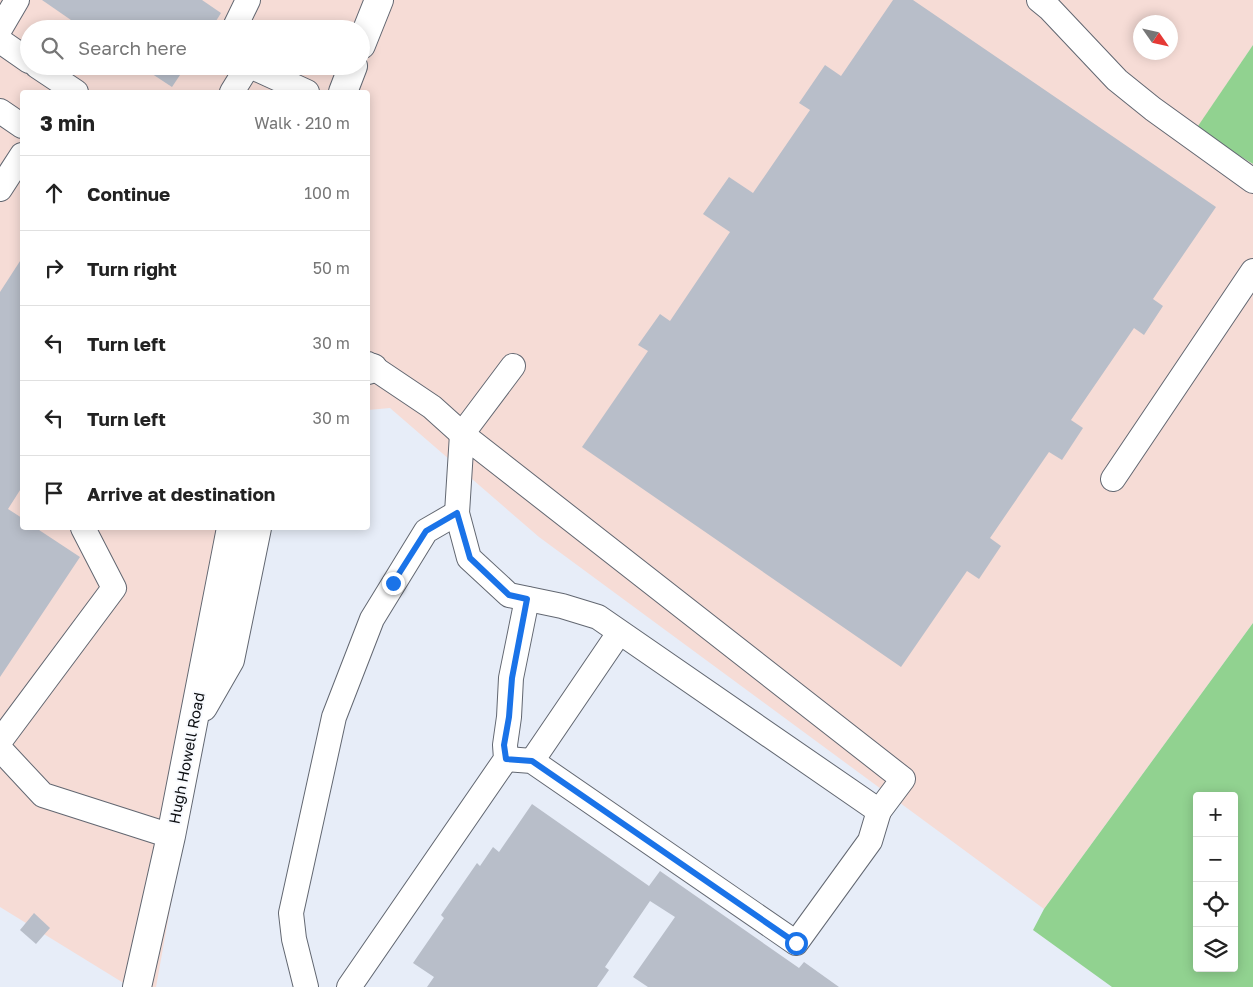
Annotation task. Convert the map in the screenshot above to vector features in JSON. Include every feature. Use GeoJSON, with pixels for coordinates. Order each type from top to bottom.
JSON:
{"type":"FeatureCollection","features":[{"type":"Feature","properties":{"kind":"main road"},"geometry":{"type":"LineString","coordinates":[[370,23],[379,0]]}},
{"type":"Feature","properties":{"kind":"main road"},"geometry":{"type":"LineString","coordinates":[[344,90],[350,75]]}},
{"type":"Feature","properties":{"kind":"main road","name":"Hugh Howell Road"},"geometry":{"type":"LineString","coordinates":[[137,987],[171,836],[231,530]]}},
{"type":"Feature","properties":{"kind":"main road"},"geometry":{"type":"LineString","coordinates":[[193,726],[230,660],[257,530]]}},
{"type":"Feature","properties":{"kind":"street"},"geometry":{"type":"LineString","coordinates":[[0,29],[17,0]]}},
{"type":"Feature","properties":{"kind":"street"},"geometry":{"type":"LineString","coordinates":[[238,20],[248,0]]}},
{"type":"Feature","properties":{"kind":"street"},"geometry":{"type":"LineString","coordinates":[[1039,0],[1050,9],[1117,80],[1152,109],[1253,181]]}},
{"type":"Feature","properties":{"kind":"street"},"geometry":{"type":"LineString","coordinates":[[0,41],[20,54]]}},
{"type":"Feature","properties":{"kind":"street"},"geometry":{"type":"LineString","coordinates":[[50,75],[73,90]]}},
{"type":"Feature","properties":{"kind":"street"},"geometry":{"type":"LineString","coordinates":[[233,90],[243,75]]}},
{"type":"Feature","properties":{"kind":"street"},"geometry":{"type":"LineString","coordinates":[[269,75],[302,90]]}},
{"type":"Feature","properties":{"kind":"street"},"geometry":{"type":"LineString","coordinates":[[0,111],[20,125]]}},
{"type":"Feature","properties":{"kind":"street"},"geometry":{"type":"LineString","coordinates":[[0,189],[20,158]]}},
{"type":"Feature","properties":{"kind":"street"},"geometry":{"type":"LineString","coordinates":[[1113,479],[1253,271]]}},
{"type":"Feature","properties":{"kind":"street"},"geometry":{"type":"LineString","coordinates":[[514,366],[462,434],[457,513],[470,558],[509,595],[562,606],[598,618],[879,810]]}},
{"type":"Feature","properties":{"kind":"street"},"geometry":{"type":"LineString","coordinates":[[370,368],[432,407],[462,434],[903,779],[879,810],[870,841],[796,943],[532,761],[506,759]]}},
{"type":"Feature","properties":{"kind":"street"},"geometry":{"type":"LineString","coordinates":[[306,987],[294,939],[291,914],[334,717],[372,619],[393,583],[426,531],[457,513]]}},
{"type":"Feature","properties":{"kind":"street"},"geometry":{"type":"LineString","coordinates":[[0,741],[114,588],[85,530]]}},
{"type":"Feature","properties":{"kind":"street"},"geometry":{"type":"LineString","coordinates":[[349,987],[506,759],[504,745],[509,717],[512,678],[527,599]]}},
{"type":"Feature","properties":{"kind":"street"},"geometry":{"type":"LineString","coordinates":[[532,761],[619,633]]}},
{"type":"Feature","properties":{"kind":"street"},"geometry":{"type":"LineString","coordinates":[[0,749],[43,795],[171,836]]}},
{"type":"Feature","properties":{"kind":"shaded area"},"geometry":{"type":"Polygon","coordinates":[[[0,0],[1253,0],[1253,45],[1197,129],[1253,164],[1253,623],[1044,909],[539,537],[390,408],[370,410],[370,90],[20,90],[20,530],[263,530],[210,687],[156,987],[130,987],[0,907],[0,0]]]}},
{"type":"Feature","properties":{"kind":"green space"},"geometry":{"type":"Polygon","coordinates":[[[1253,45],[1253,164],[1196,129],[1253,45]]]}},
{"type":"Feature","properties":{"kind":"green space"},"geometry":{"type":"Polygon","coordinates":[[[1253,623],[1253,987],[1112,987],[1033,930],[1044,909],[1253,623]]]}},
{"type":"Feature","properties":{"kind":"building"},"geometry":{"type":"Polygon","coordinates":[[[42,0],[202,0],[221,13],[217,20],[71,20],[42,0]]]}},
{"type":"Feature","properties":{"kind":"building"},"geometry":{"type":"Polygon","coordinates":[[[893,0],[913,0],[1216,207],[1153,299],[1163,306],[1144,335],[1134,328],[1071,420],[1083,428],[1062,460],[1049,452],[990,538],[1001,546],[979,579],[967,571],[901,667],[582,447],[648,351],[638,345],[660,314],[670,321],[730,232],[703,214],[729,177],[753,193],[810,110],[799,103],[825,65],[841,76],[893,0]]]}},
{"type":"Feature","properties":{"kind":"building"},"geometry":{"type":"Polygon","coordinates":[[[154,75],[180,75],[172,87],[154,75]]]}},
{"type":"Feature","properties":{"kind":"building"},"geometry":{"type":"Polygon","coordinates":[[[20,261],[20,490],[8,509],[20,517],[20,530],[39,530],[80,557],[0,677],[0,292],[20,261]]]}},
{"type":"Feature","properties":{"kind":"building"},"geometry":{"type":"Polygon","coordinates":[[[532,804],[649,886],[660,871],[799,968],[804,962],[839,987],[648,987],[633,977],[675,917],[650,901],[605,967],[609,970],[597,987],[427,987],[434,977],[413,963],[444,918],[441,915],[477,863],[480,866],[493,847],[499,852],[532,804]]]}},
{"type":"Feature","properties":{"kind":"building"},"geometry":{"type":"Polygon","coordinates":[[[34,913],[50,928],[36,944],[20,930],[34,913]]]}},
{"type":"Feature","properties":{"kind":"route"},"geometry":{"type":"LineString","coordinates":[[393,583],[426,531],[457,513],[470,558],[509,595],[527,599],[512,678],[509,717],[504,745],[506,759],[532,761],[796,943]]}}]}
